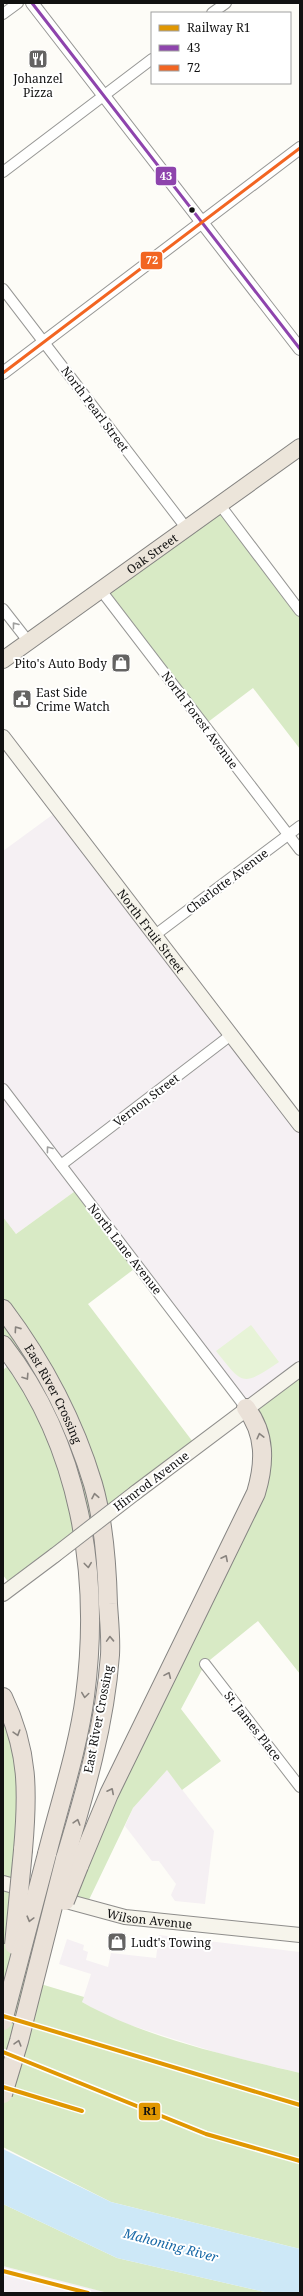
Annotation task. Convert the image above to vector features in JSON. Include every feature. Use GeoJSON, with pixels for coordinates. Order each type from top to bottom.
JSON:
{"type":"FeatureCollection","features":[{"type":"Feature","properties":{"kind":"highway","name":"Oak Street"},"geometry":{"type":"LineString","coordinates":[[3,660],[300,447]]}},
{"type":"Feature","properties":{"kind":"highway","name":"East River Crossing"},"geometry":{"type":"LineString","coordinates":[[3,1309],[47,1378],[79,1445],[93,1485],[104,1543],[110,1654],[101,1715],[79,1813],[72,1862]]}},
{"type":"Feature","properties":{"kind":"highway","name":"East River Crossing"},"geometry":{"type":"LineString","coordinates":[[3,1345],[40,1400],[63,1454],[82,1518],[90,1586],[90,1640],[85,1696],[72,1756],[3,2021]]}},
{"type":"Feature","properties":{"kind":"highway"},"geometry":{"type":"LineString","coordinates":[[3,2094],[35,1978],[72,1862],[106,1800],[256,1493],[262,1476],[263,1450],[259,1432],[246,1408]]}},
{"type":"Feature","properties":{"kind":"highway"},"geometry":{"type":"LineString","coordinates":[[3,1697],[10,1712],[24,1757],[27,1800],[8,2002]]}},
{"type":"Feature","properties":{"kind":"main road","name":"North Fruit Street"},"geometry":{"type":"LineString","coordinates":[[3,737],[300,1124]]}},
{"type":"Feature","properties":{"kind":"main road","name":"Himrod Avenue"},"geometry":{"type":"LineString","coordinates":[[3,1594],[300,1368]]}},
{"type":"Feature","properties":{"kind":"main road","name":"Wilson Avenue"},"geometry":{"type":"LineString","coordinates":[[3,1883],[125,1917],[300,1935]]}},
{"type":"Feature","properties":{"kind":"street"},"geometry":{"type":"LineString","coordinates":[[3,14],[18,3]]}},
{"type":"Feature","properties":{"kind":"street"},"geometry":{"type":"LineString","coordinates":[[32,3],[202,222],[298,341]]}},
{"type":"Feature","properties":{"kind":"street"},"geometry":{"type":"LineString","coordinates":[[214,8],[226,3]]}},
{"type":"Feature","properties":{"kind":"street"},"geometry":{"type":"LineString","coordinates":[[3,172],[151,60]]}},
{"type":"Feature","properties":{"kind":"street"},"geometry":{"type":"LineString","coordinates":[[3,373],[300,148]]}},
{"type":"Feature","properties":{"kind":"street","name":"North Pearl Street"},"geometry":{"type":"LineString","coordinates":[[3,289],[187,529]]}},
{"type":"Feature","properties":{"kind":"street"},"geometry":{"type":"LineString","coordinates":[[220,505],[300,611]]}},
{"type":"Feature","properties":{"kind":"street","name":"North Forest Avenue"},"geometry":{"type":"LineString","coordinates":[[100,589],[300,850]]}},
{"type":"Feature","properties":{"kind":"street"},"geometry":{"type":"LineString","coordinates":[[3,609],[28,641]]}},
{"type":"Feature","properties":{"kind":"street","name":"Charlotte Avenue"},"geometry":{"type":"LineString","coordinates":[[155,936],[300,826]]}},
{"type":"Feature","properties":{"kind":"street","name":"Vernon Street"},"geometry":{"type":"LineString","coordinates":[[61,1165],[231,1034]]}},
{"type":"Feature","properties":{"kind":"street","name":"North Lane Avenue"},"geometry":{"type":"LineString","coordinates":[[3,1089],[246,1408]]}},
{"type":"Feature","properties":{"kind":"street","name":"St. James Place"},"geometry":{"type":"LineString","coordinates":[[205,1664],[300,1787]]}},
{"type":"Feature","properties":{"kind":"shaded area"},"geometry":{"type":"Polygon","coordinates":[[[59,810],[300,1125],[300,1369],[246,1408],[78,1189],[16,1234],[3,1217],[3,851],[59,810]]]}},
{"type":"Feature","properties":{"kind":"shaded area"},"geometry":{"type":"Polygon","coordinates":[[[167,1770],[214,1831],[205,1904],[175,1901],[171,1895],[176,1884],[159,1861],[152,1861],[125,1826],[133,1808],[167,1770]]]}},
{"type":"Feature","properties":{"kind":"shaded area"},"geometry":{"type":"Polygon","coordinates":[[[159,1935],[300,1952],[300,2073],[224,2055],[111,2019],[82,2002],[91,1974],[59,1964],[67,1939],[84,1945],[83,1950],[88,1952],[86,1960],[108,1967],[111,1953],[156,1958],[159,1935]]]}},
{"type":"Feature","properties":{"kind":"shaded area"},"geometry":{"type":"Polygon","coordinates":[[[3,2266],[109,2293],[3,2293],[3,2266]]]}},
{"type":"Feature","properties":{"kind":"green space"},"geometry":{"type":"Polygon","coordinates":[[[220,505],[300,611],[300,749],[253,688],[204,725],[100,589],[220,505]]]}},
{"type":"Feature","properties":{"kind":"green space"},"geometry":{"type":"Polygon","coordinates":[[[78,1189],[138,1266],[88,1304],[196,1446],[12,1587],[3,1575],[3,1370],[15,1360],[3,1345],[3,1217],[16,1234],[78,1189]]]}},
{"type":"Feature","properties":{"kind":"green space"},"geometry":{"type":"Polygon","coordinates":[[[251,1325],[279,1362],[257,1376],[244,1379],[232,1371],[216,1351],[251,1325]]]}},
{"type":"Feature","properties":{"kind":"green space"},"geometry":{"type":"Polygon","coordinates":[[[300,1369],[300,1674],[258,1621],[205,1664],[181,1709],[221,1761],[182,1790],[167,1770],[133,1808],[86,1906],[66,1898],[34,1982],[84,1997],[82,2002],[107,2015],[160,2036],[217,2053],[300,2073],[300,2249],[111,2202],[3,2147],[3,1697],[18,1734],[19,1887],[55,1898],[256,1493],[252,1415],[300,1369]]]}},
{"type":"Feature","properties":{"kind":"green space"},"geometry":{"type":"Polygon","coordinates":[[[3,2204],[117,2258],[269,2293],[108,2293],[3,2266],[3,2204]]]}},
{"type":"Feature","properties":{"kind":"water","name":"Mahoning River"},"geometry":{"type":"Polygon","coordinates":[[[3,2149],[111,2202],[300,2249],[300,2293],[269,2293],[117,2258],[3,2204],[3,2149]]]}},
{"type":"Feature","properties":{"kind":"rail line","name":"R1"},"geometry":{"type":"LineString","coordinates":[[3,2016],[300,2105]]}},
{"type":"Feature","properties":{"kind":"rail line","name":"R1"},"geometry":{"type":"LineString","coordinates":[[3,2052],[206,2134],[300,2161]]}},
{"type":"Feature","properties":{"kind":"rail line","name":"R1"},"geometry":{"type":"LineString","coordinates":[[3,2087],[82,2111]]}},
{"type":"Feature","properties":{"kind":"rail line","name":"R1"},"geometry":{"type":"LineString","coordinates":[[3,2271],[88,2293]]}},
{"type":"Feature","properties":{"kind":"transit line","name":"43"},"geometry":{"type":"LineString","coordinates":[[32,3],[300,349]]}},
{"type":"Feature","properties":{"kind":"transit line","name":"72"},"geometry":{"type":"LineString","coordinates":[[3,373],[300,148]]}},
{"type":"Feature","properties":{"kind":"place","name":"Johanzel Pizza"},"geometry":{"type":"Point","coordinates":[38,59]}},
{"type":"Feature","properties":{"kind":"place","name":"Pito's Auto Body"},"geometry":{"type":"Point","coordinates":[121,663]}},
{"type":"Feature","properties":{"kind":"place","name":"East Side Crime Watch"},"geometry":{"type":"Point","coordinates":[22,699]}},
{"type":"Feature","properties":{"kind":"place","name":"Ludt's Towing"},"geometry":{"type":"Point","coordinates":[117,1942]}}]}
